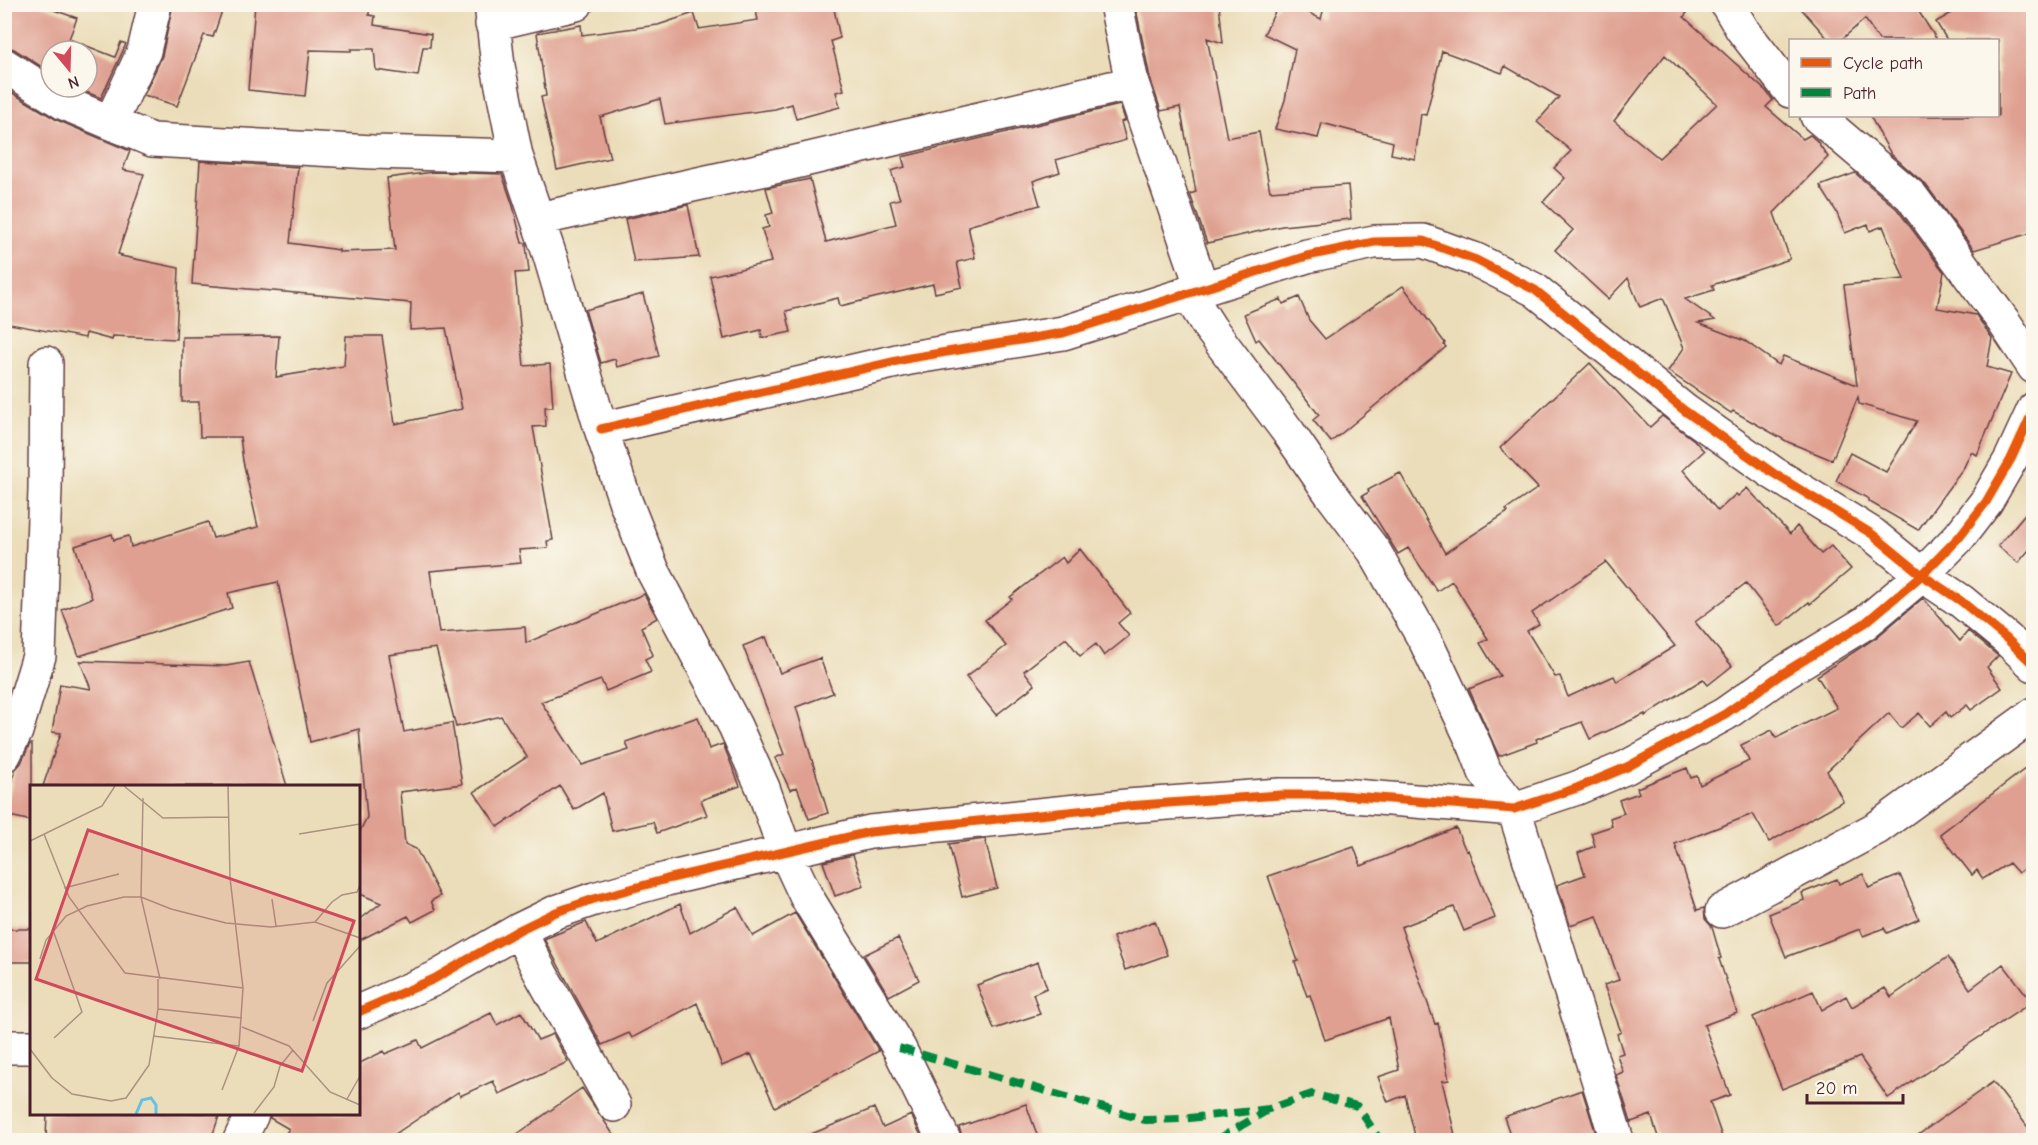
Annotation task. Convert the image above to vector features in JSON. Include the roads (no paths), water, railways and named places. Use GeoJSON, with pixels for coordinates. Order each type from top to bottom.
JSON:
{"type":"FeatureCollection","features":[{"type":"Feature","properties":{"kind":"street"},"geometry":{"type":"LineString","coordinates":[[111,122],[144,51],[155,4]]}},
{"type":"Feature","properties":{"kind":"street"},"geometry":{"type":"LineString","coordinates":[[576,4],[491,14],[498,66],[516,156],[538,219],[601,429],[626,503],[653,571],[735,726],[763,788],[785,851],[806,896],[899,1048],[944,1140]]}},
{"type":"Feature","properties":{"kind":"street"},"geometry":{"type":"LineString","coordinates":[[1116,4],[1132,83],[1195,290],[1210,328],[1374,551],[1426,642],[1485,772],[1514,809],[1617,1140]]}},
{"type":"Feature","properties":{"kind":"street"},"geometry":{"type":"LineString","coordinates":[[1727,4],[1742,29],[1789,88]]}},
{"type":"Feature","properties":{"kind":"street"},"geometry":{"type":"LineString","coordinates":[[4,65],[64,103],[152,140],[373,152],[516,156]]}},
{"type":"Feature","properties":{"kind":"street"},"geometry":{"type":"LineString","coordinates":[[538,219],[766,169],[1132,83]]}},
{"type":"Feature","properties":{"kind":"street"},"geometry":{"type":"LineString","coordinates":[[1818,117],[1911,196],[2004,322],[2034,367]]}},
{"type":"Feature","properties":{"kind":"street"},"geometry":{"type":"LineString","coordinates":[[601,429],[910,358],[1063,333],[1307,256],[1374,242],[1423,241],[1476,260],[1535,290],[1685,411],[1773,473],[1872,534],[1922,575],[1961,601],[2034,665]]}},
{"type":"Feature","properties":{"kind":"street"},"geometry":{"type":"LineString","coordinates":[[4,755],[16,731],[39,656],[45,490],[46,363]]}},
{"type":"Feature","properties":{"kind":"street"},"geometry":{"type":"LineString","coordinates":[[360,1011],[434,978],[556,912],[667,879],[870,832],[1127,806],[1280,795],[1341,795],[1514,809],[1577,788],[1627,767],[1725,714],[1783,673],[1865,623],[1922,575],[1959,537],[1986,502],[2011,459],[2034,409]]}},
{"type":"Feature","properties":{"kind":"street"},"geometry":{"type":"LineString","coordinates":[[1722,911],[1877,828],[2034,714]]}},
{"type":"Feature","properties":{"kind":"street"},"geometry":{"type":"LineString","coordinates":[[519,930],[614,1105]]}},
{"type":"Feature","properties":{"kind":"street"},"geometry":{"type":"LineString","coordinates":[[4,1047],[30,1047]]}},
{"type":"Feature","properties":{"kind":"street"},"geometry":{"type":"LineString","coordinates":[[240,1140],[251,1115]]}}]}
